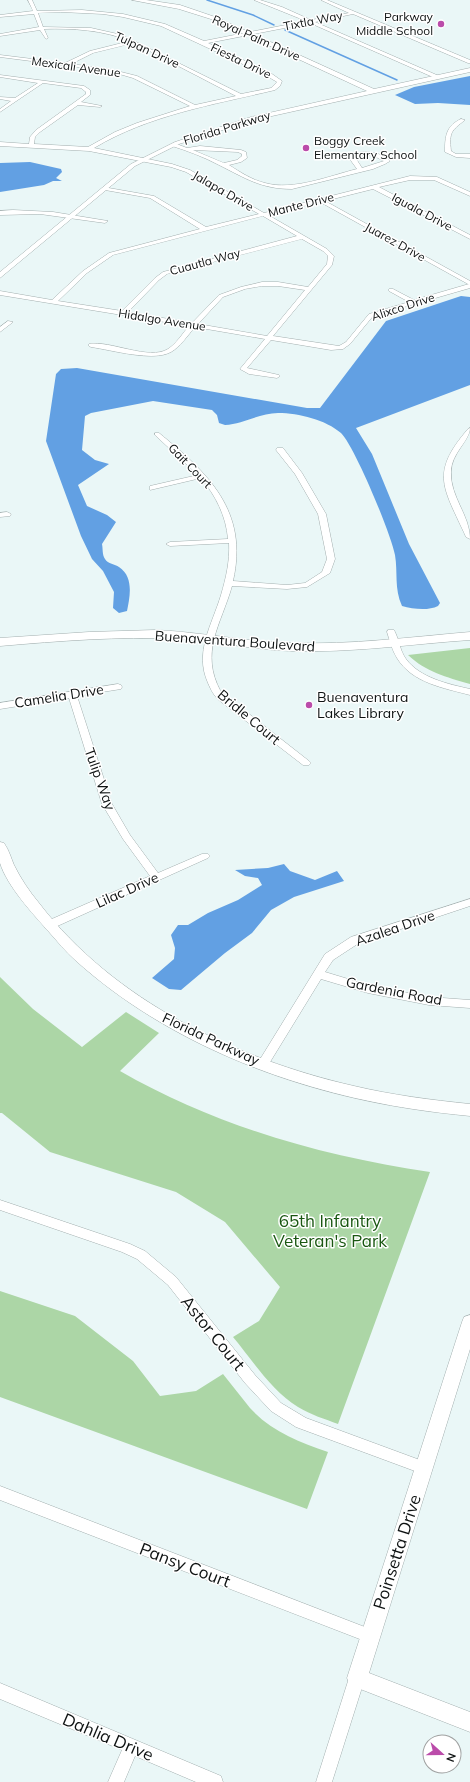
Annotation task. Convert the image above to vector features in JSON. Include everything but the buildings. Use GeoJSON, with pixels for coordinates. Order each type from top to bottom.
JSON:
{"type":"FeatureCollection","features":[{"type":"Feature","properties":{"kind":"main road","name":"Buenaventura Boulevard"},"geometry":{"type":"LineString","coordinates":[[0,633],[118,625],[152,625],[292,647],[323,647],[470,627]]}},
{"type":"Feature","properties":{"kind":"main road","name":"Buenaventura Boulevard"},"geometry":{"type":"LineString","coordinates":[[0,642],[114,634],[210,634]]}},
{"type":"Feature","properties":{"kind":"main road","name":"Buenaventura Boulevard"},"geometry":{"type":"LineString","coordinates":[[393,637],[470,636]]}},
{"type":"Feature","properties":{"kind":"street"},"geometry":{"type":"LineString","coordinates":[[30,0],[46,38]]}},
{"type":"Feature","properties":{"kind":"street","name":"Royal Palm Drive"},"geometry":{"type":"LineString","coordinates":[[135,0],[164,4],[195,11],[216,19],[373,91]]}},
{"type":"Feature","properties":{"kind":"street"},"geometry":{"type":"LineString","coordinates":[[256,0],[309,21],[437,77]]}},
{"type":"Feature","properties":{"kind":"street"},"geometry":{"type":"LineString","coordinates":[[323,0],[470,62]]}},
{"type":"Feature","properties":{"kind":"street","name":"Fiesta Drive"},"geometry":{"type":"LineString","coordinates":[[0,16],[35,12],[74,12],[128,17],[164,25],[280,82],[280,85],[272,89],[193,106],[120,131],[89,149]]}},
{"type":"Feature","properties":{"kind":"street","name":"Tixtla Way"},"geometry":{"type":"LineString","coordinates":[[203,43],[353,13]]}},
{"type":"Feature","properties":{"kind":"street","name":"Tulpan Drive"},"geometry":{"type":"LineString","coordinates":[[0,35],[41,28],[92,30],[116,35],[134,42],[240,96]]}},
{"type":"Feature","properties":{"kind":"street"},"geometry":{"type":"LineString","coordinates":[[68,64],[80,55],[89,52],[134,42]]}},
{"type":"Feature","properties":{"kind":"street","name":"Mexicali Avenue"},"geometry":{"type":"LineString","coordinates":[[0,56],[68,64],[124,73],[193,106]]}},
{"type":"Feature","properties":{"kind":"street","name":"Florida Parkway"},"geometry":{"type":"LineString","coordinates":[[0,276],[105,188],[142,160],[174,145],[239,122],[470,70]]}},
{"type":"Feature","properties":{"kind":"street"},"geometry":{"type":"LineString","coordinates":[[0,76],[82,87],[88,91],[88,95],[38,131],[33,137],[32,146]]}},
{"type":"Feature","properties":{"kind":"street"},"geometry":{"type":"LineString","coordinates":[[0,111],[42,82]]}},
{"type":"Feature","properties":{"kind":"street"},"geometry":{"type":"LineString","coordinates":[[0,98],[16,100]]}},
{"type":"Feature","properties":{"kind":"street"},"geometry":{"type":"LineString","coordinates":[[77,103],[100,106]]}},
{"type":"Feature","properties":{"kind":"street"},"geometry":{"type":"LineString","coordinates":[[464,120],[455,123],[447,134],[448,152],[452,155],[470,156]]}},
{"type":"Feature","properties":{"kind":"street","name":"Jalapa Drive"},"geometry":{"type":"LineString","coordinates":[[0,144],[89,149],[188,171],[325,250],[331,256],[330,264],[243,369],[249,372],[277,376]]}},
{"type":"Feature","properties":{"kind":"street"},"geometry":{"type":"LineString","coordinates":[[174,145],[224,165],[256,183],[286,187],[382,165],[387,161],[378,156],[365,153],[356,154],[352,156],[352,158],[360,170]]}},
{"type":"Feature","properties":{"kind":"street"},"geometry":{"type":"LineString","coordinates":[[186,149],[200,148],[239,151],[244,153],[245,157],[239,162],[224,165]]}},
{"type":"Feature","properties":{"kind":"street","name":"Mante Drive"},"geometry":{"type":"LineString","coordinates":[[53,302],[97,262],[109,254],[262,214],[410,178],[434,178],[470,194]]}},
{"type":"Feature","properties":{"kind":"street","name":"Iguala Drive"},"geometry":{"type":"LineString","coordinates":[[374,187],[470,237]]}},
{"type":"Feature","properties":{"kind":"street"},"geometry":{"type":"LineString","coordinates":[[105,188],[152,197],[205,229]]}},
{"type":"Feature","properties":{"kind":"street","name":"Juarez Drive"},"geometry":{"type":"LineString","coordinates":[[320,200],[470,283]]}},
{"type":"Feature","properties":{"kind":"street"},"geometry":{"type":"LineString","coordinates":[[0,213],[42,211],[105,221]]}},
{"type":"Feature","properties":{"kind":"street","name":"Cuautla Way"},"geometry":{"type":"LineString","coordinates":[[124,314],[157,279],[165,273],[302,237]]}},
{"type":"Feature","properties":{"kind":"street"},"geometry":{"type":"LineString","coordinates":[[91,345],[149,354],[162,354],[171,350],[221,296],[243,288],[262,284],[308,289]]}},
{"type":"Feature","properties":{"kind":"street","name":"Alixco Drive"},"geometry":{"type":"LineString","coordinates":[[325,347],[341,348],[347,345],[364,320],[371,315],[470,286]]}},
{"type":"Feature","properties":{"kind":"street"},"geometry":{"type":"LineString","coordinates":[[391,290],[413,302]]}},
{"type":"Feature","properties":{"kind":"street","name":"Hidalgo Avenue"},"geometry":{"type":"LineString","coordinates":[[0,293],[325,347]]}},
{"type":"Feature","properties":{"kind":"street"},"geometry":{"type":"LineString","coordinates":[[0,330],[10,322]]}},
{"type":"Feature","properties":{"kind":"street"},"geometry":{"type":"LineString","coordinates":[[470,430],[452,452],[447,465],[446,481],[470,537]]}},
{"type":"Feature","properties":{"kind":"street","name":"Gait Court"},"geometry":{"type":"LineString","coordinates":[[157,434],[188,461],[210,484],[225,510],[232,541],[232,564],[229,583],[210,634]]}},
{"type":"Feature","properties":{"kind":"street"},"geometry":{"type":"LineString","coordinates":[[229,583],[287,588],[307,585],[326,573],[331,559],[322,514],[298,473],[280,450]]}},
{"type":"Feature","properties":{"kind":"street"},"geometry":{"type":"LineString","coordinates":[[153,488],[202,476]]}},
{"type":"Feature","properties":{"kind":"street"},"geometry":{"type":"LineString","coordinates":[[170,544],[232,541]]}},
{"type":"Feature","properties":{"kind":"street","name":"Bridle Court"},"geometry":{"type":"LineString","coordinates":[[210,634],[206,644],[206,670],[217,693],[306,763]]}},
{"type":"Feature","properties":{"kind":"street"},"geometry":{"type":"LineString","coordinates":[[393,637],[402,660],[413,671],[432,681],[470,692]]}},
{"type":"Feature","properties":{"kind":"street","name":"Camelia Drive"},"geometry":{"type":"LineString","coordinates":[[0,706],[118,687]]}},
{"type":"Feature","properties":{"kind":"street","name":"Tulip Way"},"geometry":{"type":"LineString","coordinates":[[72,694],[107,804],[126,837],[156,877]]}},
{"type":"Feature","properties":{"kind":"street","name":"Florida Parkway"},"geometry":{"type":"LineString","coordinates":[[0,846],[5,860],[22,891],[65,943],[89,966],[158,1015],[227,1050],[263,1064],[316,1081],[364,1094],[416,1104],[470,1110]]}},
{"type":"Feature","properties":{"kind":"street","name":"Lilac Drive"},"geometry":{"type":"LineString","coordinates":[[49,925],[205,856]]}},
{"type":"Feature","properties":{"kind":"street","name":"Azalea Drive"},"geometry":{"type":"LineString","coordinates":[[263,1064],[329,957],[355,940],[470,902]]}},
{"type":"Feature","properties":{"kind":"street","name":"Gardenia Road"},"geometry":{"type":"LineString","coordinates":[[318,974],[368,989],[429,1001],[470,1004]]}},
{"type":"Feature","properties":{"kind":"street","name":"Astor Court"},"geometry":{"type":"LineString","coordinates":[[0,1205],[126,1248],[141,1255],[156,1266],[172,1281],[250,1379],[276,1407],[301,1423],[423,1468]]}},
{"type":"Feature","properties":{"kind":"street","name":"Poinsetta Drive"},"geometry":{"type":"LineString","coordinates":[[324,1782],[470,1322]]}},
{"type":"Feature","properties":{"kind":"street","name":"Pansy Court"},"geometry":{"type":"LineString","coordinates":[[0,1493],[370,1636]]}},
{"type":"Feature","properties":{"kind":"street"},"geometry":{"type":"LineString","coordinates":[[357,1678],[470,1722]]}},
{"type":"Feature","properties":{"kind":"street","name":"Dahlia Drive"},"geometry":{"type":"LineString","coordinates":[[0,1691],[215,1782]]}},
{"type":"Feature","properties":{"kind":"street"},"geometry":{"type":"LineString","coordinates":[[116,1782],[131,1747]]}},
{"type":"Feature","properties":{"kind":"green space"},"geometry":{"type":"Polygon","coordinates":[[[470,648],[470,684],[429,670],[408,655],[470,648]]]}},
{"type":"Feature","properties":{"kind":"green space","name":"65th Infantry Veteran's Park"},"geometry":{"type":"Polygon","coordinates":[[[0,977],[33,1009],[82,1047],[126,1012],[159,1033],[120,1071],[194,1108],[232,1123],[309,1148],[430,1172],[338,1424],[318,1417],[288,1400],[263,1375],[233,1337],[259,1321],[280,1287],[225,1222],[176,1192],[50,1152],[2,1113],[0,1113],[0,977]]]}},
{"type":"Feature","properties":{"kind":"green space"},"geometry":{"type":"Polygon","coordinates":[[[0,1291],[75,1316],[133,1361],[160,1396],[196,1391],[223,1374],[250,1408],[267,1423],[296,1440],[328,1452],[307,1509],[0,1397],[0,1291]]]}},
{"type":"Feature","properties":{"kind":"water"},"geometry":{"type":"Polygon","coordinates":[[[470,76],[470,105],[438,103],[415,104],[395,95],[414,87],[470,76]]]}},
{"type":"Feature","properties":{"kind":"water"},"geometry":{"type":"Polygon","coordinates":[[[30,162],[61,169],[62,172],[56,178],[62,181],[53,181],[44,185],[0,192],[0,163],[30,162]]]}},
{"type":"Feature","properties":{"kind":"water"},"geometry":{"type":"Polygon","coordinates":[[[461,296],[470,297],[470,385],[356,428],[372,454],[409,544],[440,603],[438,606],[430,609],[420,609],[402,606],[397,587],[395,555],[387,529],[372,491],[355,455],[347,441],[335,428],[312,418],[286,413],[271,413],[238,423],[225,425],[219,423],[217,415],[212,410],[153,401],[91,413],[85,416],[82,450],[95,460],[109,464],[78,485],[87,506],[107,515],[116,522],[102,544],[103,556],[108,562],[124,571],[130,587],[127,611],[119,613],[113,608],[114,592],[103,571],[92,559],[81,536],[46,441],[56,374],[61,369],[77,368],[307,408],[320,408],[386,321],[461,296]]]}},
{"type":"Feature","properties":{"kind":"water"},"geometry":{"type":"Polygon","coordinates":[[[284,864],[290,871],[315,880],[337,871],[344,881],[294,897],[271,910],[252,933],[225,953],[181,990],[169,989],[152,978],[174,959],[175,948],[171,935],[178,925],[188,925],[208,913],[238,900],[262,885],[258,878],[245,876],[235,870],[268,868],[284,864]]]}},
{"type":"Feature","properties":{"kind":"waterway"},"geometry":{"type":"LineString","coordinates":[[207,0],[253,15],[274,25]]}},
{"type":"Feature","properties":{"kind":"waterway"},"geometry":{"type":"LineString","coordinates":[[285,30],[397,80]]}},
{"type":"Feature","properties":{"kind":"place","name":"Parkway Middle School"},"geometry":{"type":"Point","coordinates":[441,24]}},
{"type":"Feature","properties":{"kind":"place","name":"Boggy Creek Elementary School"},"geometry":{"type":"Point","coordinates":[306,148]}},
{"type":"Feature","properties":{"kind":"place","name":"Buenaventura Lakes Library"},"geometry":{"type":"Point","coordinates":[309,705]}}]}
